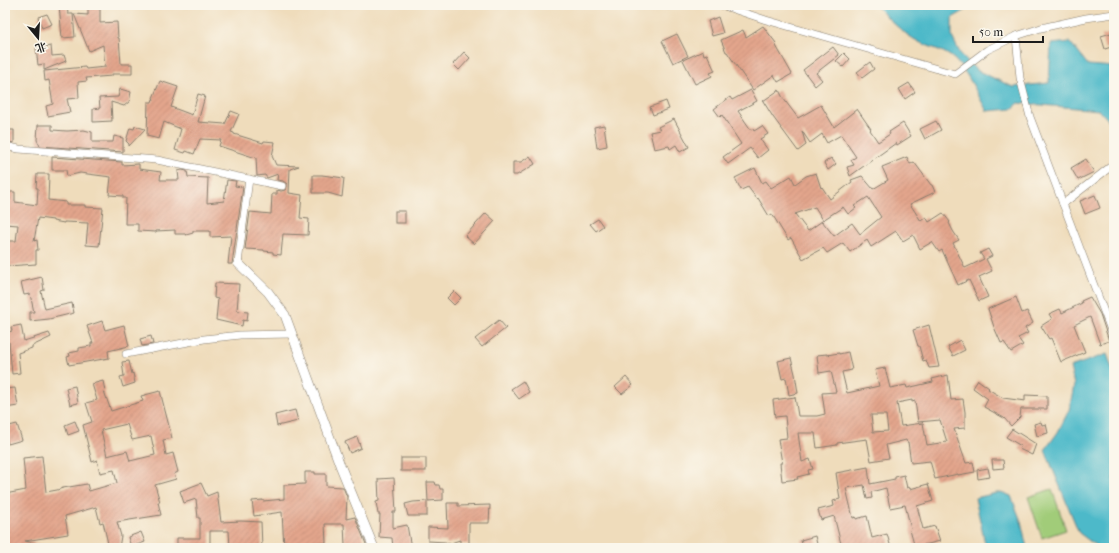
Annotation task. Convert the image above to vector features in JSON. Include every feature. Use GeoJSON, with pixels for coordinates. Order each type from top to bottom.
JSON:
{"type":"FeatureCollection","features":[{"type":"Feature","properties":{"kind":"street"},"geometry":{"type":"LineString","coordinates":[[721,5],[766,20],[955,74],[987,50],[1016,36],[1041,28],[1086,18],[1114,14]]}},
{"type":"Feature","properties":{"kind":"street"},"geometry":{"type":"LineString","coordinates":[[1016,36],[1020,78],[1030,117],[1114,338]]}},
{"type":"Feature","properties":{"kind":"street"},"geometry":{"type":"LineString","coordinates":[[5,146],[19,149],[157,160],[282,186]]}},
{"type":"Feature","properties":{"kind":"street"},"geometry":{"type":"LineString","coordinates":[[1063,204],[1114,164]]}},
{"type":"Feature","properties":{"kind":"street"},"geometry":{"type":"LineString","coordinates":[[249,179],[238,263],[268,292],[285,315],[340,465],[374,548]]}},
{"type":"Feature","properties":{"kind":"street"},"geometry":{"type":"LineString","coordinates":[[126,354],[204,339],[240,335],[292,334]]}},
{"type":"Feature","properties":{"kind":"green space"},"geometry":{"type":"Polygon","coordinates":[[[1052,489],[1066,530],[1042,538],[1028,497],[1052,489]]]}},
{"type":"Feature","properties":{"kind":"water"},"geometry":{"type":"Polygon","coordinates":[[[875,5],[975,5],[952,18],[952,37],[960,53],[976,70],[1013,87],[1049,83],[1051,44],[1070,42],[1088,65],[1114,67],[1114,126],[1099,110],[1019,103],[1012,109],[987,111],[969,78],[955,60],[947,54],[919,42],[907,34],[875,5]]]}},
{"type":"Feature","properties":{"kind":"water"},"geometry":{"type":"Polygon","coordinates":[[[1107,354],[1114,374],[1114,548],[1099,548],[1079,533],[1045,450],[1058,432],[1069,410],[1074,385],[1070,367],[1107,354]]]}},
{"type":"Feature","properties":{"kind":"water"},"geometry":{"type":"Polygon","coordinates":[[[1001,492],[1011,496],[1021,521],[1027,548],[986,548],[975,498],[1001,492]]]}},
{"type":"Feature","properties":{"kind":"building"},"geometry":{"type":"Polygon","coordinates":[[[59,5],[67,5],[68,14],[73,14],[75,37],[62,38],[59,5]]]}},
{"type":"Feature","properties":{"kind":"building"},"geometry":{"type":"Polygon","coordinates":[[[88,5],[100,5],[100,23],[117,22],[121,64],[132,64],[132,74],[112,74],[112,76],[86,78],[87,81],[78,82],[79,98],[67,99],[70,112],[48,116],[46,106],[53,104],[49,80],[45,81],[44,71],[85,67],[86,69],[105,67],[103,45],[89,51],[74,14],[88,15],[88,5]]]}},
{"type":"Feature","properties":{"kind":"building"},"geometry":{"type":"Polygon","coordinates":[[[47,14],[52,24],[42,28],[38,17],[47,14]]]}},
{"type":"Feature","properties":{"kind":"building"},"geometry":{"type":"Polygon","coordinates":[[[718,17],[723,33],[712,36],[708,21],[718,17]]]}},
{"type":"Feature","properties":{"kind":"building"},"geometry":{"type":"Polygon","coordinates":[[[763,26],[776,43],[775,44],[792,74],[778,82],[774,75],[753,90],[726,52],[721,40],[743,30],[746,37],[763,26]]]}},
{"type":"Feature","properties":{"kind":"building"},"geometry":{"type":"Polygon","coordinates":[[[1111,33],[1114,46],[1105,49],[1101,36],[1111,33]]]}},
{"type":"Feature","properties":{"kind":"building"},"geometry":{"type":"Polygon","coordinates":[[[677,34],[688,56],[673,63],[662,41],[677,34]]]}},
{"type":"Feature","properties":{"kind":"building"},"geometry":{"type":"Polygon","coordinates":[[[51,46],[52,56],[64,55],[66,61],[44,70],[44,64],[38,65],[36,48],[51,46]]]}},
{"type":"Feature","properties":{"kind":"building"},"geometry":{"type":"Polygon","coordinates":[[[833,47],[839,55],[816,73],[822,80],[815,86],[803,70],[833,47]]]}},
{"type":"Feature","properties":{"kind":"building"},"geometry":{"type":"Polygon","coordinates":[[[703,51],[704,55],[707,54],[715,71],[710,73],[712,76],[695,84],[683,60],[703,51]]]}},
{"type":"Feature","properties":{"kind":"building"},"geometry":{"type":"Polygon","coordinates":[[[464,52],[470,58],[459,70],[453,64],[464,52]]]}},
{"type":"Feature","properties":{"kind":"building"},"geometry":{"type":"Polygon","coordinates":[[[844,53],[850,59],[843,67],[836,61],[844,53]]]}},
{"type":"Feature","properties":{"kind":"building"},"geometry":{"type":"Polygon","coordinates":[[[870,62],[874,69],[862,78],[857,72],[870,62]]]}},
{"type":"Feature","properties":{"kind":"building"},"geometry":{"type":"Polygon","coordinates":[[[160,81],[178,87],[171,107],[192,115],[198,94],[205,96],[198,122],[225,124],[231,111],[239,114],[231,132],[263,143],[264,141],[275,142],[272,156],[276,165],[299,166],[290,169],[289,193],[302,195],[300,218],[309,219],[308,235],[283,234],[281,255],[273,254],[273,252],[264,250],[245,249],[250,212],[271,214],[272,194],[277,194],[277,190],[285,190],[287,184],[283,181],[277,180],[278,174],[267,178],[265,175],[257,176],[256,158],[219,146],[221,140],[200,139],[194,154],[186,151],[185,153],[175,150],[181,129],[164,122],[159,139],[147,136],[148,102],[152,102],[153,99],[155,100],[153,98],[160,81]]]}},
{"type":"Feature","properties":{"kind":"building"},"geometry":{"type":"Polygon","coordinates":[[[909,83],[915,92],[905,99],[899,89],[909,83]]]}},
{"type":"Feature","properties":{"kind":"building"},"geometry":{"type":"Polygon","coordinates":[[[120,89],[131,92],[129,102],[124,106],[111,102],[112,121],[93,122],[93,109],[100,108],[99,98],[118,97],[120,89]]]}},
{"type":"Feature","properties":{"kind":"building"},"geometry":{"type":"Polygon","coordinates":[[[751,90],[757,101],[738,111],[751,130],[753,129],[754,131],[762,126],[768,134],[760,139],[768,150],[758,158],[750,148],[728,164],[723,157],[741,144],[722,115],[720,117],[714,109],[730,97],[732,100],[751,90]]]}},
{"type":"Feature","properties":{"kind":"building"},"geometry":{"type":"Polygon","coordinates":[[[779,90],[798,118],[821,105],[834,127],[857,109],[878,142],[890,134],[889,132],[903,123],[911,136],[897,145],[896,143],[850,176],[847,167],[854,165],[851,160],[856,157],[841,135],[827,143],[822,134],[810,143],[802,131],[806,145],[798,151],[763,101],[779,90]]]}},
{"type":"Feature","properties":{"kind":"building"},"geometry":{"type":"Polygon","coordinates":[[[666,101],[669,109],[653,115],[650,107],[666,101]]]}},
{"type":"Feature","properties":{"kind":"building"},"geometry":{"type":"Polygon","coordinates":[[[674,119],[689,147],[680,152],[676,145],[670,149],[669,146],[654,149],[650,132],[660,130],[658,127],[674,119]]]}},
{"type":"Feature","properties":{"kind":"building"},"geometry":{"type":"Polygon","coordinates":[[[936,121],[941,130],[925,139],[920,129],[936,121]]]}},
{"type":"Feature","properties":{"kind":"building"},"geometry":{"type":"Polygon","coordinates":[[[38,125],[52,125],[52,130],[84,130],[92,132],[92,142],[113,142],[114,136],[123,138],[123,152],[40,146],[37,140],[38,125]]]}},
{"type":"Feature","properties":{"kind":"building"},"geometry":{"type":"Polygon","coordinates":[[[604,125],[607,146],[597,148],[594,127],[604,125]]]}},
{"type":"Feature","properties":{"kind":"building"},"geometry":{"type":"Polygon","coordinates":[[[135,126],[145,129],[129,146],[126,141],[130,128],[134,129],[135,126]]]}},
{"type":"Feature","properties":{"kind":"building"},"geometry":{"type":"Polygon","coordinates":[[[5,130],[14,130],[14,143],[5,141],[5,130]]]}},
{"type":"Feature","properties":{"kind":"building"},"geometry":{"type":"Polygon","coordinates":[[[530,156],[535,164],[517,175],[513,175],[513,162],[521,162],[530,156]]]}},
{"type":"Feature","properties":{"kind":"building"},"geometry":{"type":"Polygon","coordinates":[[[52,157],[122,162],[122,165],[139,164],[139,169],[161,172],[160,180],[179,180],[178,171],[187,171],[188,177],[208,178],[207,203],[224,201],[227,180],[236,181],[235,186],[243,187],[232,264],[228,264],[231,236],[210,237],[210,231],[193,231],[193,233],[186,235],[175,234],[175,230],[156,232],[138,231],[138,224],[125,224],[126,198],[123,198],[123,196],[109,195],[111,177],[80,173],[67,176],[66,170],[52,170],[52,157]]]}},
{"type":"Feature","properties":{"kind":"building"},"geometry":{"type":"Polygon","coordinates":[[[907,157],[910,164],[914,162],[932,185],[935,192],[910,204],[921,221],[926,217],[929,222],[943,213],[950,222],[949,223],[953,231],[959,240],[953,243],[965,268],[984,259],[980,253],[988,249],[992,256],[986,259],[992,271],[979,277],[988,297],[979,301],[969,280],[958,285],[942,250],[939,252],[932,242],[920,249],[913,235],[903,241],[896,231],[871,247],[867,240],[850,252],[843,243],[827,253],[823,248],[803,259],[791,238],[788,240],[772,214],[769,216],[758,198],[757,199],[748,187],[741,190],[735,178],[755,168],[762,183],[766,181],[771,188],[791,176],[795,184],[806,176],[816,173],[821,188],[822,187],[830,199],[852,182],[851,180],[862,176],[873,189],[888,180],[882,167],[907,157]],[[868,197],[854,206],[856,208],[848,214],[843,207],[823,220],[815,207],[795,214],[808,231],[822,221],[834,236],[852,223],[860,234],[881,217],[868,197]]]}},
{"type":"Feature","properties":{"kind":"building"},"geometry":{"type":"Polygon","coordinates":[[[831,158],[836,164],[828,170],[824,163],[831,158]]]}},
{"type":"Feature","properties":{"kind":"building"},"geometry":{"type":"Polygon","coordinates":[[[1086,159],[1094,172],[1078,180],[1071,168],[1086,159]]]}},
{"type":"Feature","properties":{"kind":"building"},"geometry":{"type":"Polygon","coordinates":[[[37,174],[49,174],[48,200],[66,202],[66,205],[85,205],[85,207],[103,208],[99,246],[86,245],[88,223],[64,223],[38,218],[34,241],[37,240],[38,250],[36,250],[36,264],[8,266],[5,257],[5,241],[16,241],[18,225],[5,224],[6,192],[15,192],[15,202],[37,205],[37,174]]]}},
{"type":"Feature","properties":{"kind":"building"},"geometry":{"type":"Polygon","coordinates":[[[313,175],[344,178],[342,197],[328,193],[313,193],[313,175]]]}},
{"type":"Feature","properties":{"kind":"building"},"geometry":{"type":"Polygon","coordinates":[[[1095,195],[1100,208],[1085,214],[1080,201],[1095,195]]]}},
{"type":"Feature","properties":{"kind":"building"},"geometry":{"type":"Polygon","coordinates":[[[395,211],[405,211],[405,223],[395,223],[395,211]]]}},
{"type":"Feature","properties":{"kind":"building"},"geometry":{"type":"Polygon","coordinates":[[[486,213],[495,221],[474,244],[465,236],[486,213]]]}},
{"type":"Feature","properties":{"kind":"building"},"geometry":{"type":"Polygon","coordinates":[[[598,219],[603,226],[596,231],[590,224],[598,219]]]}},
{"type":"Feature","properties":{"kind":"building"},"geometry":{"type":"Polygon","coordinates":[[[42,277],[44,290],[41,291],[45,309],[72,303],[74,313],[49,319],[30,321],[30,312],[34,312],[30,294],[24,295],[21,282],[42,277]]]}},
{"type":"Feature","properties":{"kind":"building"},"geometry":{"type":"Polygon","coordinates":[[[215,283],[239,284],[237,311],[248,312],[247,321],[243,320],[242,326],[216,320],[218,299],[214,298],[215,283]]]}},
{"type":"Feature","properties":{"kind":"building"},"geometry":{"type":"Polygon","coordinates":[[[454,291],[461,298],[454,305],[447,298],[454,291]]]}},
{"type":"Feature","properties":{"kind":"building"},"geometry":{"type":"Polygon","coordinates":[[[1016,297],[1022,313],[1027,311],[1033,323],[1025,328],[1028,333],[1018,338],[1023,345],[1011,352],[1004,342],[1001,343],[988,309],[1016,297]]]}},
{"type":"Feature","properties":{"kind":"building"},"geometry":{"type":"Polygon","coordinates":[[[1090,297],[1100,314],[1109,341],[1100,344],[1090,317],[1074,325],[1085,352],[1061,362],[1051,338],[1049,339],[1041,326],[1052,319],[1049,314],[1060,309],[1062,313],[1082,303],[1081,301],[1090,297]]]}},
{"type":"Feature","properties":{"kind":"building"},"geometry":{"type":"Polygon","coordinates":[[[499,320],[506,328],[482,347],[475,339],[499,320]]]}},
{"type":"Feature","properties":{"kind":"building"},"geometry":{"type":"Polygon","coordinates":[[[102,321],[105,330],[124,325],[129,346],[108,351],[109,358],[69,365],[67,357],[70,356],[69,353],[79,351],[79,348],[91,346],[91,343],[93,343],[87,326],[102,321]]]}},
{"type":"Feature","properties":{"kind":"building"},"geometry":{"type":"Polygon","coordinates":[[[21,325],[24,341],[49,333],[51,337],[32,346],[32,348],[18,353],[20,373],[12,374],[9,342],[5,343],[5,333],[12,331],[11,327],[21,325]]]}},
{"type":"Feature","properties":{"kind":"building"},"geometry":{"type":"Polygon","coordinates":[[[929,325],[939,367],[929,368],[926,360],[923,361],[913,330],[929,325]]]}},
{"type":"Feature","properties":{"kind":"building"},"geometry":{"type":"Polygon","coordinates":[[[151,336],[153,344],[142,346],[140,339],[151,336]]]}},
{"type":"Feature","properties":{"kind":"building"},"geometry":{"type":"Polygon","coordinates":[[[960,340],[965,350],[953,356],[948,347],[960,340]]]}},
{"type":"Feature","properties":{"kind":"building"},"geometry":{"type":"Polygon","coordinates":[[[848,352],[852,370],[842,372],[847,393],[879,386],[875,370],[885,368],[890,388],[906,385],[907,388],[933,382],[932,379],[948,375],[951,400],[963,399],[965,412],[965,428],[954,429],[966,463],[973,462],[975,472],[935,479],[930,461],[911,463],[908,442],[906,440],[886,445],[889,458],[871,461],[867,439],[837,443],[837,445],[817,448],[815,433],[798,433],[802,462],[810,459],[813,469],[808,470],[809,474],[797,477],[798,479],[782,481],[780,463],[782,463],[778,439],[787,438],[785,416],[775,417],[773,400],[795,397],[798,416],[817,416],[825,414],[822,393],[836,392],[831,371],[819,373],[817,355],[848,352]],[[912,400],[897,403],[901,426],[923,423],[927,445],[947,442],[940,420],[918,422],[915,401],[912,402],[912,400]],[[871,415],[873,432],[888,431],[886,415],[871,415]]]}},
{"type":"Feature","properties":{"kind":"building"},"geometry":{"type":"Polygon","coordinates":[[[791,358],[798,393],[789,395],[786,378],[782,379],[778,361],[791,358]]]}},
{"type":"Feature","properties":{"kind":"building"},"geometry":{"type":"Polygon","coordinates":[[[129,361],[135,383],[123,387],[120,377],[124,376],[122,362],[129,361]]]}},
{"type":"Feature","properties":{"kind":"building"},"geometry":{"type":"Polygon","coordinates":[[[626,377],[633,385],[622,394],[615,387],[626,377]]]}},
{"type":"Feature","properties":{"kind":"building"},"geometry":{"type":"Polygon","coordinates":[[[978,380],[989,388],[988,389],[1003,398],[1025,401],[1025,395],[1047,396],[1047,409],[1021,409],[1020,417],[1011,426],[1004,418],[984,407],[988,399],[973,388],[978,380]]]}},
{"type":"Feature","properties":{"kind":"building"},"geometry":{"type":"Polygon","coordinates":[[[103,381],[104,391],[111,411],[143,401],[141,396],[160,391],[172,438],[163,440],[166,455],[173,453],[178,472],[174,474],[176,479],[155,485],[160,502],[158,502],[161,515],[117,522],[121,536],[119,548],[109,548],[103,522],[100,523],[96,507],[65,516],[68,534],[25,541],[44,545],[44,548],[5,548],[5,494],[26,490],[23,458],[42,456],[46,492],[87,484],[89,491],[117,483],[114,470],[100,473],[97,460],[92,462],[83,425],[92,422],[86,403],[97,400],[92,384],[103,381]],[[127,424],[101,430],[107,456],[127,451],[130,461],[155,455],[151,436],[132,440],[127,424]]]}},
{"type":"Feature","properties":{"kind":"building"},"geometry":{"type":"Polygon","coordinates":[[[523,381],[529,392],[519,399],[511,389],[523,381]]]}},
{"type":"Feature","properties":{"kind":"building"},"geometry":{"type":"Polygon","coordinates":[[[75,386],[78,403],[70,405],[66,388],[75,386]]]}},
{"type":"Feature","properties":{"kind":"building"},"geometry":{"type":"Polygon","coordinates":[[[15,388],[18,406],[5,408],[5,389],[15,388]]]}},
{"type":"Feature","properties":{"kind":"building"},"geometry":{"type":"Polygon","coordinates":[[[295,410],[298,421],[277,426],[275,415],[295,410]]]}},
{"type":"Feature","properties":{"kind":"building"},"geometry":{"type":"Polygon","coordinates":[[[75,421],[79,431],[68,435],[65,425],[75,421]]]}},
{"type":"Feature","properties":{"kind":"building"},"geometry":{"type":"Polygon","coordinates":[[[1041,422],[1042,425],[1046,424],[1048,433],[1037,436],[1034,424],[1041,422]]]}},
{"type":"Feature","properties":{"kind":"building"},"geometry":{"type":"Polygon","coordinates":[[[17,424],[22,440],[8,444],[5,434],[5,427],[17,424]]]}},
{"type":"Feature","properties":{"kind":"building"},"geometry":{"type":"Polygon","coordinates":[[[1012,429],[1036,444],[1032,455],[1019,449],[1021,446],[1006,437],[1012,429]]]}},
{"type":"Feature","properties":{"kind":"building"},"geometry":{"type":"Polygon","coordinates":[[[357,437],[361,448],[350,453],[345,442],[357,437]]]}},
{"type":"Feature","properties":{"kind":"building"},"geometry":{"type":"Polygon","coordinates":[[[401,458],[426,458],[426,471],[401,471],[401,458]]]}},
{"type":"Feature","properties":{"kind":"building"},"geometry":{"type":"Polygon","coordinates":[[[992,460],[1003,460],[1004,468],[993,469],[992,460]]]}},
{"type":"Feature","properties":{"kind":"building"},"geometry":{"type":"Polygon","coordinates":[[[868,467],[870,484],[895,479],[895,477],[904,475],[907,488],[909,487],[910,489],[928,484],[933,501],[917,506],[923,529],[935,526],[940,541],[924,545],[925,548],[915,548],[905,505],[890,508],[886,488],[871,492],[872,498],[867,499],[864,485],[846,488],[853,518],[856,517],[856,519],[867,516],[872,538],[887,534],[891,548],[842,548],[834,516],[821,520],[818,510],[834,506],[833,501],[840,499],[836,473],[868,467]]]}},
{"type":"Feature","properties":{"kind":"building"},"geometry":{"type":"Polygon","coordinates":[[[988,468],[990,477],[978,479],[977,470],[988,468]]]}},
{"type":"Feature","properties":{"kind":"building"},"geometry":{"type":"Polygon","coordinates":[[[305,472],[326,474],[326,486],[343,487],[347,497],[346,519],[355,517],[366,544],[366,548],[345,546],[344,524],[325,524],[326,543],[302,544],[302,548],[284,548],[282,512],[254,516],[252,501],[284,499],[284,485],[305,484],[305,472]]]}},
{"type":"Feature","properties":{"kind":"building"},"geometry":{"type":"Polygon","coordinates":[[[394,478],[396,512],[393,512],[393,528],[407,525],[411,548],[393,548],[392,538],[379,537],[380,514],[378,514],[376,502],[379,501],[378,479],[394,478]]]}},
{"type":"Feature","properties":{"kind":"building"},"geometry":{"type":"Polygon","coordinates":[[[427,482],[435,482],[436,485],[439,485],[440,489],[443,489],[443,500],[428,501],[427,482]]]}},
{"type":"Feature","properties":{"kind":"building"},"geometry":{"type":"Polygon","coordinates":[[[201,483],[207,496],[217,492],[221,522],[261,522],[262,548],[230,548],[229,531],[210,531],[210,548],[177,548],[177,538],[200,538],[200,518],[198,518],[196,499],[184,503],[180,491],[201,483]]]}},
{"type":"Feature","properties":{"kind":"building"},"geometry":{"type":"Polygon","coordinates":[[[427,501],[427,516],[408,516],[405,504],[427,501]]]}},
{"type":"Feature","properties":{"kind":"building"},"geometry":{"type":"Polygon","coordinates":[[[447,503],[458,503],[458,506],[490,505],[489,523],[469,523],[469,544],[460,544],[460,540],[447,544],[446,542],[428,541],[428,527],[448,528],[447,503]]]}},
{"type":"Feature","properties":{"kind":"building"},"geometry":{"type":"Polygon","coordinates":[[[141,532],[145,542],[131,547],[128,537],[141,532]]]}},
{"type":"Feature","properties":{"kind":"building"},"geometry":{"type":"Polygon","coordinates":[[[815,536],[818,548],[803,548],[801,540],[815,536]]]}}]}
